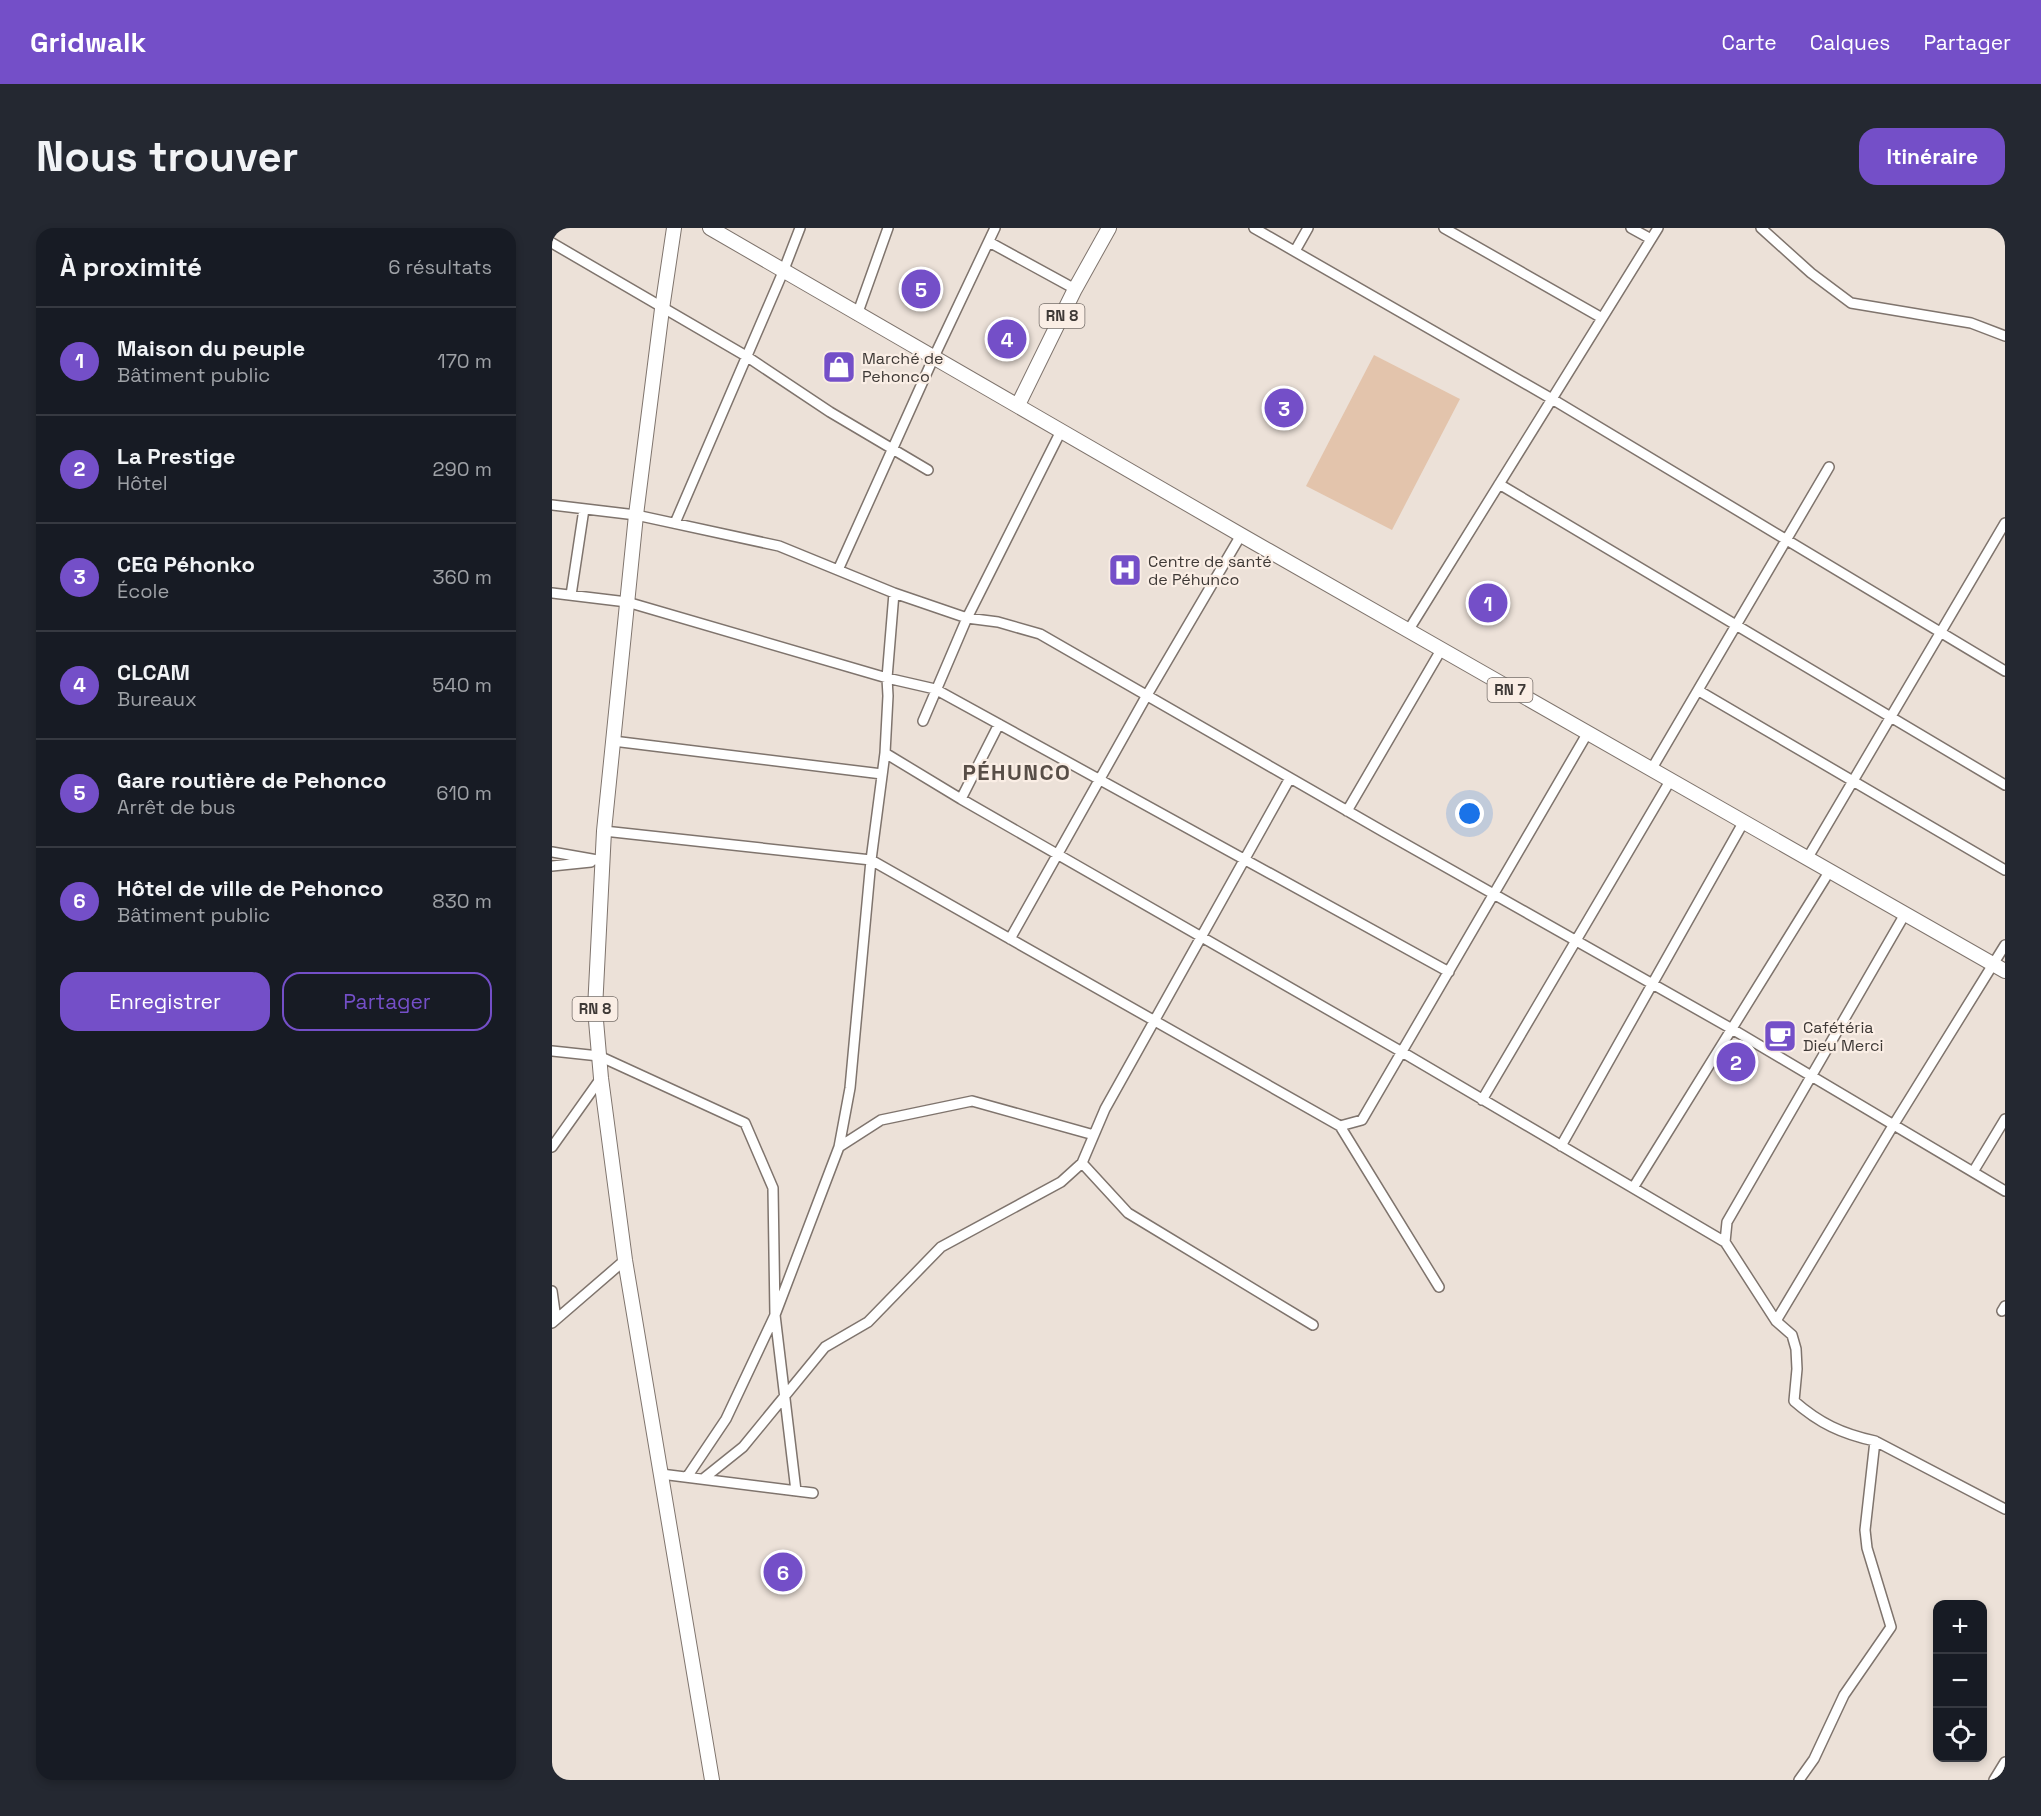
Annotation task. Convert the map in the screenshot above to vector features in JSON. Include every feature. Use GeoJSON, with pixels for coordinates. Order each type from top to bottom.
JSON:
{"type":"FeatureCollection","features":[{"type":"Feature","properties":{"kind":"main road"},"geometry":{"type":"LineString","coordinates":[[710,228],[933,359],[1018,405]]}},
{"type":"Feature","properties":{"kind":"main road","name":"RN 8"},"geometry":{"type":"LineString","coordinates":[[1018,405],[1075,289],[1109,228]]}},
{"type":"Feature","properties":{"kind":"main road","name":"RN 8"},"geometry":{"type":"LineString","coordinates":[[677,230],[662,309],[636,515],[604,831],[595,1009],[601,1078],[625,1260],[712,1780]]}},
{"type":"Feature","properties":{"kind":"main road","name":"RN 7"},"geometry":{"type":"LineString","coordinates":[[1018,405],[1670,782],[1999,968]]}},
{"type":"Feature","properties":{"kind":"street"},"geometry":{"type":"LineString","coordinates":[[675,523],[800,228]]}},
{"type":"Feature","properties":{"kind":"street"},"geometry":{"type":"LineString","coordinates":[[857,315],[888,228]]}},
{"type":"Feature","properties":{"kind":"street"},"geometry":{"type":"LineString","coordinates":[[838,570],[995,228]]}},
{"type":"Feature","properties":{"kind":"street"},"geometry":{"type":"LineString","coordinates":[[1254,228],[1552,399],[2005,671]]}},
{"type":"Feature","properties":{"kind":"street"},"geometry":{"type":"LineString","coordinates":[[1295,251],[1308,228]]}},
{"type":"Feature","properties":{"kind":"street"},"geometry":{"type":"LineString","coordinates":[[1444,228],[1602,318]]}},
{"type":"Feature","properties":{"kind":"street"},"geometry":{"type":"LineString","coordinates":[[1631,228],[1651,239]]}},
{"type":"Feature","properties":{"kind":"street"},"geometry":{"type":"LineString","coordinates":[[1408,631],[1658,228]]}},
{"type":"Feature","properties":{"kind":"street"},"geometry":{"type":"LineString","coordinates":[[1761,228],[1811,273],[1851,303],[1971,323],[2005,336]]}},
{"type":"Feature","properties":{"kind":"street"},"geometry":{"type":"LineString","coordinates":[[989,242],[1075,289]]}},
{"type":"Feature","properties":{"kind":"street"},"geometry":{"type":"LineString","coordinates":[[552,243],[746,357],[830,412],[928,470]]}},
{"type":"Feature","properties":{"kind":"street"},"geometry":{"type":"LineString","coordinates":[[923,721],[967,618],[1061,431]]}},
{"type":"Feature","properties":{"kind":"street"},"geometry":{"type":"LineString","coordinates":[[1651,770],[1829,466]]}},
{"type":"Feature","properties":{"kind":"street"},"geometry":{"type":"LineString","coordinates":[[1499,484],[2005,785]]}},
{"type":"Feature","properties":{"kind":"street"},"geometry":{"type":"LineString","coordinates":[[552,505],[636,515],[779,546],[894,593],[967,618],[999,622],[1040,634],[1812,1075],[2005,1191]]}},
{"type":"Feature","properties":{"kind":"street"},"geometry":{"type":"LineString","coordinates":[[571,595],[584,509]]}},
{"type":"Feature","properties":{"kind":"street"},"geometry":{"type":"LineString","coordinates":[[1807,859],[2005,524]]}},
{"type":"Feature","properties":{"kind":"street"},"geometry":{"type":"LineString","coordinates":[[1010,939],[1147,695],[1241,535]]}},
{"type":"Feature","properties":{"kind":"street"},"geometry":{"type":"LineString","coordinates":[[552,593],[627,602],[886,678],[935,689],[1449,972]]}},
{"type":"Feature","properties":{"kind":"street"},"geometry":{"type":"LineString","coordinates":[[687,1477],[726,1419],[775,1315],[838,1147],[850,1088],[871,860],[885,753],[888,696],[886,678],[894,593]]}},
{"type":"Feature","properties":{"kind":"street"},"geometry":{"type":"LineString","coordinates":[[1347,811],[1441,650]]}},
{"type":"Feature","properties":{"kind":"street"},"geometry":{"type":"LineString","coordinates":[[1699,691],[2005,870]]}},
{"type":"Feature","properties":{"kind":"street"},"geometry":{"type":"LineString","coordinates":[[961,799],[999,724]]}},
{"type":"Feature","properties":{"kind":"street"},"geometry":{"type":"LineString","coordinates":[[1340,1126],[1362,1120],[1587,734]]}},
{"type":"Feature","properties":{"kind":"street"},"geometry":{"type":"LineString","coordinates":[[613,741],[882,774]]}},
{"type":"Feature","properties":{"kind":"street"},"geometry":{"type":"LineString","coordinates":[[885,753],[1725,1242],[1776,1321],[1792,1335],[1796,1349],[1797,1369],[1794,1401],[1813,1418],[1850,1435],[1875,1441],[2005,1509]]}},
{"type":"Feature","properties":{"kind":"street"},"geometry":{"type":"LineString","coordinates":[[703,1479],[743,1447],[825,1347],[868,1322],[941,1247],[1061,1182],[1082,1163],[1105,1109],[1290,778]]}},
{"type":"Feature","properties":{"kind":"street"},"geometry":{"type":"LineString","coordinates":[[1482,1100],[1670,782]]}},
{"type":"Feature","properties":{"kind":"street"},"geometry":{"type":"LineString","coordinates":[[1561,1146],[1743,823]]}},
{"type":"Feature","properties":{"kind":"street"},"geometry":{"type":"LineString","coordinates":[[604,831],[871,860],[1340,1126],[1439,1287]]}},
{"type":"Feature","properties":{"kind":"street"},"geometry":{"type":"LineString","coordinates":[[552,852],[603,861]]}},
{"type":"Feature","properties":{"kind":"street"},"geometry":{"type":"LineString","coordinates":[[552,866],[603,861]]}},
{"type":"Feature","properties":{"kind":"street"},"geometry":{"type":"LineString","coordinates":[[1633,1188],[1829,872]]}},
{"type":"Feature","properties":{"kind":"street"},"geometry":{"type":"LineString","coordinates":[[1725,1242],[1727,1222],[1905,914]]}},
{"type":"Feature","properties":{"kind":"street"},"geometry":{"type":"LineString","coordinates":[[1776,1321],[1894,1124],[1999,968],[2005,945]]}},
{"type":"Feature","properties":{"kind":"street"},"geometry":{"type":"LineString","coordinates":[[552,1051],[599,1056],[745,1123],[773,1188],[775,1315],[796,1491]]}},
{"type":"Feature","properties":{"kind":"street"},"geometry":{"type":"LineString","coordinates":[[552,1147],[601,1078]]}},
{"type":"Feature","properties":{"kind":"street"},"geometry":{"type":"LineString","coordinates":[[838,1147],[881,1120],[972,1101],[1094,1135]]}},
{"type":"Feature","properties":{"kind":"street"},"geometry":{"type":"LineString","coordinates":[[1973,1172],[2005,1119]]}},
{"type":"Feature","properties":{"kind":"street"},"geometry":{"type":"LineString","coordinates":[[1082,1163],[1128,1213],[1313,1325]]}},
{"type":"Feature","properties":{"kind":"street"},"geometry":{"type":"LineString","coordinates":[[554,1321],[625,1260]]}},
{"type":"Feature","properties":{"kind":"street"},"geometry":{"type":"LineString","coordinates":[[552,1291],[554,1321]]}},
{"type":"Feature","properties":{"kind":"street"},"geometry":{"type":"LineString","coordinates":[[1799,1780],[1814,1759],[1844,1695],[1891,1627],[1867,1548],[1865,1530],[1875,1441]]}},
{"type":"Feature","properties":{"kind":"street"},"geometry":{"type":"LineString","coordinates":[[661,1474],[813,1493]]}},
{"type":"Feature","properties":{"kind":"street"},"geometry":{"type":"LineString","coordinates":[[1994,1780],[2005,1762]]}},
{"type":"Feature","properties":{"kind":"shaded area"},"geometry":{"type":"Polygon","coordinates":[[[1374,355],[1460,399],[1392,530],[1306,486],[1374,355]]]}},
{"type":"Feature","properties":{"kind":"place","name":"Gare routière de Pehonco"},"geometry":{"type":"Point","coordinates":[921,289]}},
{"type":"Feature","properties":{"kind":"place","name":"CLCAM"},"geometry":{"type":"Point","coordinates":[1007,339]}},
{"type":"Feature","properties":{"kind":"place","name":"Marché de Pehonco"},"geometry":{"type":"Point","coordinates":[839,367]}},
{"type":"Feature","properties":{"kind":"place","name":"CEG Péhonko"},"geometry":{"type":"Point","coordinates":[1284,408]}},
{"type":"Feature","properties":{"kind":"place","name":"Centre de santé de Péhunco"},"geometry":{"type":"Point","coordinates":[1125,570]}},
{"type":"Feature","properties":{"kind":"place","name":"Maison du peuple"},"geometry":{"type":"Point","coordinates":[1488,603]}},
{"type":"Feature","properties":{"kind":"place","name":"Cafétéria Dieu Merci"},"geometry":{"type":"Point","coordinates":[1780,1036]}},
{"type":"Feature","properties":{"kind":"place","name":"La Prestige"},"geometry":{"type":"Point","coordinates":[1736,1062]}},
{"type":"Feature","properties":{"kind":"place","name":"Hôtel de ville de Pehonco"},"geometry":{"type":"Point","coordinates":[783,1572]}},
{"type":"Feature","properties":{"kind":"district","name":"PÉHUNCO"},"geometry":{"type":"Point","coordinates":[1017,772]}}]}
